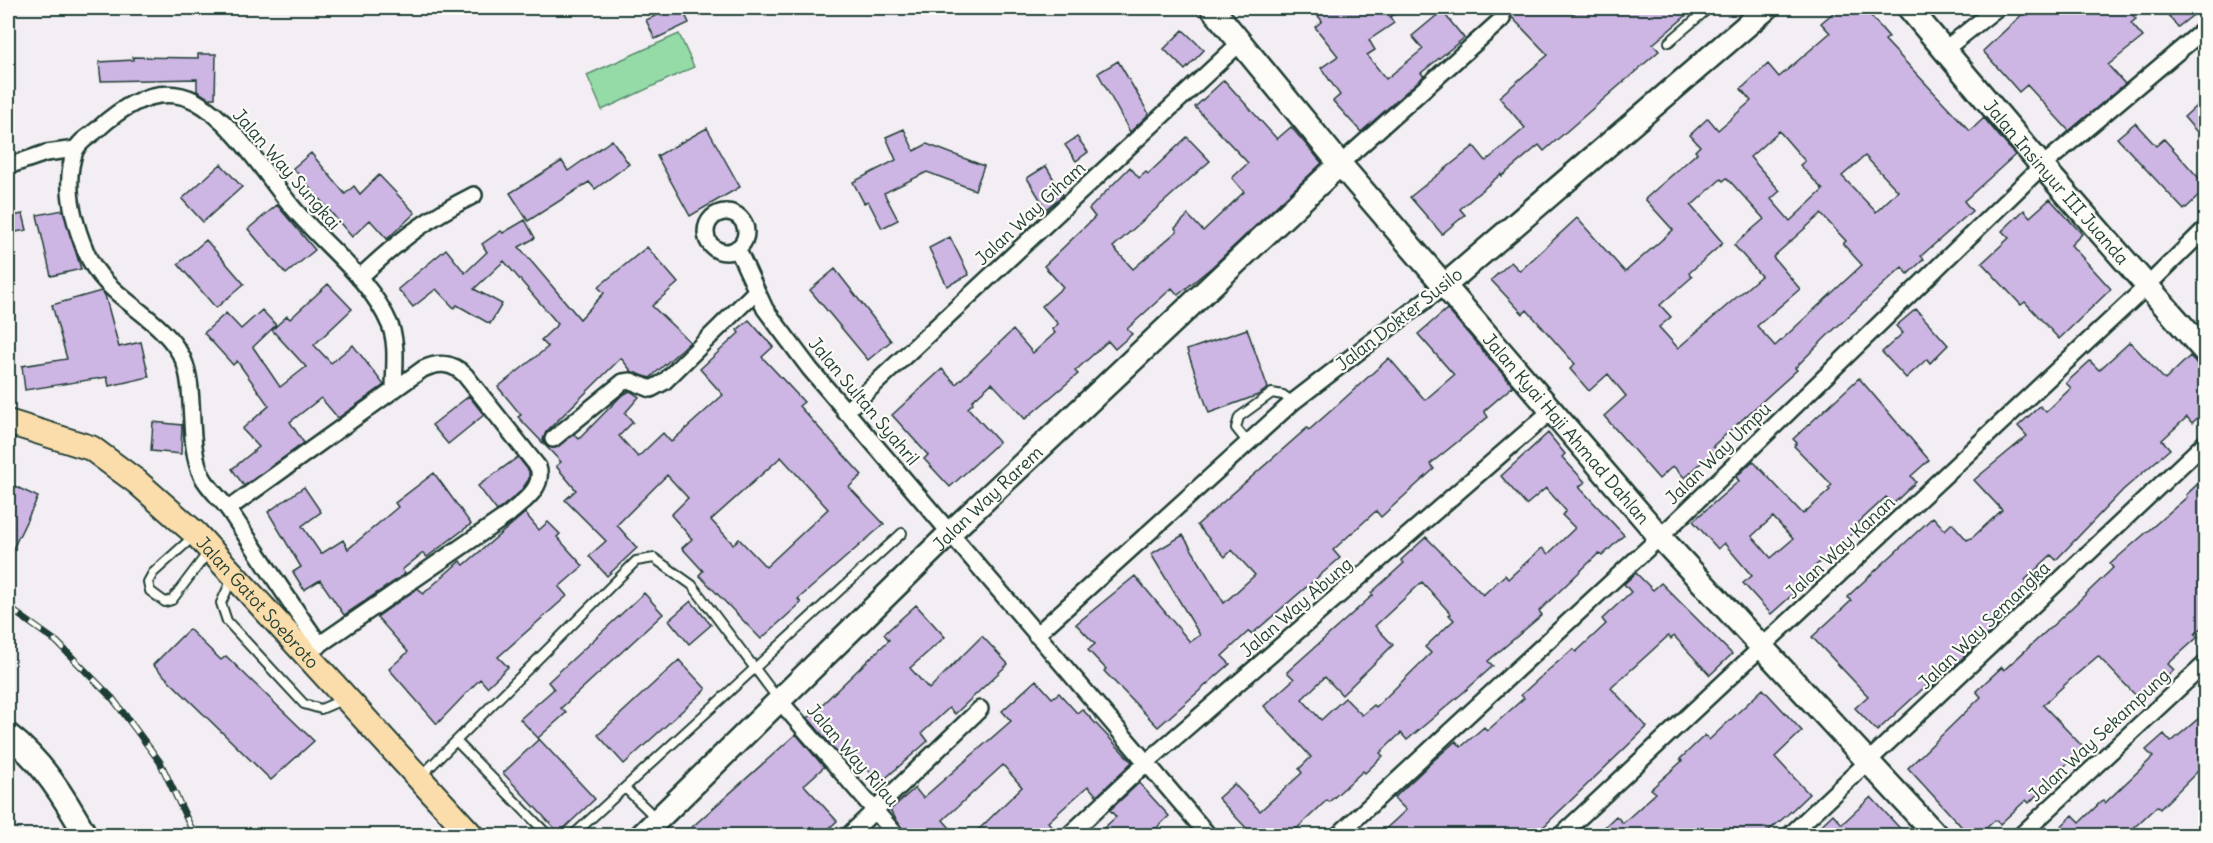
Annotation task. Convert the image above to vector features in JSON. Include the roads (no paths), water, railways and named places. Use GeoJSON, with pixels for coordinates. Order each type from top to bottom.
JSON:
{"type":"FeatureCollection","features":[{"type":"Feature","properties":{"kind":"main road","name":"Jalan Kyai Haji Ahmad Dahlan"},"geometry":{"type":"LineString","coordinates":[[1212,8],[1242,41],[1340,164],[1659,537],[1763,646],[1937,836]]}},
{"type":"Feature","properties":{"kind":"main road","name":"Jalan Dokter Susilo"},"geometry":{"type":"LineString","coordinates":[[1444,286],[1767,8]]}},
{"type":"Feature","properties":{"kind":"main road","name":"Jalan Insinyur III Juanda"},"geometry":{"type":"LineString","coordinates":[[1910,8],[2042,166],[2205,353]]}},
{"type":"Feature","properties":{"kind":"main road","name":"Jalan Way Rarem"},"geometry":{"type":"LineString","coordinates":[[641,836],[951,532],[1340,164]]}},
{"type":"Feature","properties":{"kind":"main road","name":"Jalan Gatot Soebroto"},"geometry":{"type":"LineString","coordinates":[[8,422],[91,448],[137,482],[203,542],[234,575],[313,649],[346,698],[472,836]]}},
{"type":"Feature","properties":{"kind":"main road"},"geometry":{"type":"LineString","coordinates":[[8,735],[22,746],[48,775],[86,836]]}},
{"type":"Feature","properties":{"kind":"street"},"geometry":{"type":"LineString","coordinates":[[1944,50],[1997,8]]}},
{"type":"Feature","properties":{"kind":"street"},"geometry":{"type":"LineString","coordinates":[[1340,164],[1502,20]]}},
{"type":"Feature","properties":{"kind":"street","name":"Jalan Way Umpu"},"geometry":{"type":"LineString","coordinates":[[1337,836],[1659,537],[2042,166],[2205,28]]}},
{"type":"Feature","properties":{"kind":"street","name":"Jalan Way Giham"},"geometry":{"type":"LineString","coordinates":[[845,412],[1242,41]]}},
{"type":"Feature","properties":{"kind":"street","name":"Jalan Way Sungkai"},"geometry":{"type":"LineString","coordinates":[[76,149],[111,116],[128,105],[153,96],[178,95],[196,102],[222,123],[250,152],[295,211],[376,299],[392,329],[394,390]]}},
{"type":"Feature","properties":{"kind":"street"},"geometry":{"type":"LineString","coordinates":[[8,166],[46,153],[76,149],[69,182],[71,204],[86,252],[97,272],[114,291],[150,320],[176,346],[184,362],[192,429],[202,476],[228,509],[313,649],[509,514],[535,489],[540,479],[534,462],[465,375],[451,364],[434,364],[423,369],[228,509]]}},
{"type":"Feature","properties":{"kind":"street"},"geometry":{"type":"LineString","coordinates":[[359,278],[403,237],[433,215],[474,195]]}},
{"type":"Feature","properties":{"kind":"street","name":"Jalan Way Kanan"},"geometry":{"type":"LineString","coordinates":[[1560,836],[2205,228]]}},
{"type":"Feature","properties":{"kind":"street","name":"Jalan Sultan Syahril"},"geometry":{"type":"LineString","coordinates":[[737,248],[756,291],[786,339],[845,412],[951,532],[1036,635],[1209,836]]}},
{"type":"Feature","properties":{"kind":"street","name":"Jalan Dokter Susilo"},"geometry":{"type":"LineString","coordinates":[[1036,635],[1293,402],[1444,286]]}},
{"type":"Feature","properties":{"kind":"street"},"geometry":{"type":"LineString","coordinates":[[553,439],[623,382],[631,381],[651,389],[664,382],[756,291]]}},
{"type":"Feature","properties":{"kind":"street","name":"Jalan Way Abung"},"geometry":{"type":"LineString","coordinates":[[1068,836],[1147,762],[1551,411]]}},
{"type":"Feature","properties":{"kind":"street","name":"Jalan Way Semangka"},"geometry":{"type":"LineString","coordinates":[[1789,836],[2205,442]]}},
{"type":"Feature","properties":{"kind":"street","name":"Jalan Way Sekampung"},"geometry":{"type":"LineString","coordinates":[[2020,836],[2205,663]]}},
{"type":"Feature","properties":{"kind":"street","name":"Jalan Way Rilau"},"geometry":{"type":"LineString","coordinates":[[779,700],[897,836]]}},
{"type":"Feature","properties":{"kind":"street"},"geometry":{"type":"LineString","coordinates":[[848,836],[980,709]]}},
{"type":"Feature","properties":{"kind":"lane"},"geometry":{"type":"LineString","coordinates":[[1669,42],[1709,8]]}},
{"type":"Feature","properties":{"kind":"lane"},"geometry":{"type":"LineString","coordinates":[[1248,443],[1236,428],[1239,417],[1272,393],[1283,395],[1293,402]]}},
{"type":"Feature","properties":{"kind":"lane"},"geometry":{"type":"LineString","coordinates":[[572,836],[902,533]]}},
{"type":"Feature","properties":{"kind":"lane"},"geometry":{"type":"LineString","coordinates":[[203,542],[172,600],[165,602],[150,591],[148,582],[153,573],[203,542]]}},
{"type":"Feature","properties":{"kind":"lane"},"geometry":{"type":"LineString","coordinates":[[419,778],[636,561],[654,558],[692,585],[779,700]]}},
{"type":"Feature","properties":{"kind":"lane"},"geometry":{"type":"LineString","coordinates":[[234,575],[221,603],[227,621],[304,704],[321,709],[346,698]]}},
{"type":"Feature","properties":{"kind":"lane"},"geometry":{"type":"LineString","coordinates":[[456,741],[549,836]]}},
{"type":"Feature","properties":{"kind":"lane"},"geometry":{"type":"LineString","coordinates":[[625,788],[657,819]]}},
{"type":"Feature","properties":{"kind":"railway"},"geometry":{"type":"LineString","coordinates":[[8,607],[57,642],[113,699],[160,762],[195,836]]}}]}
